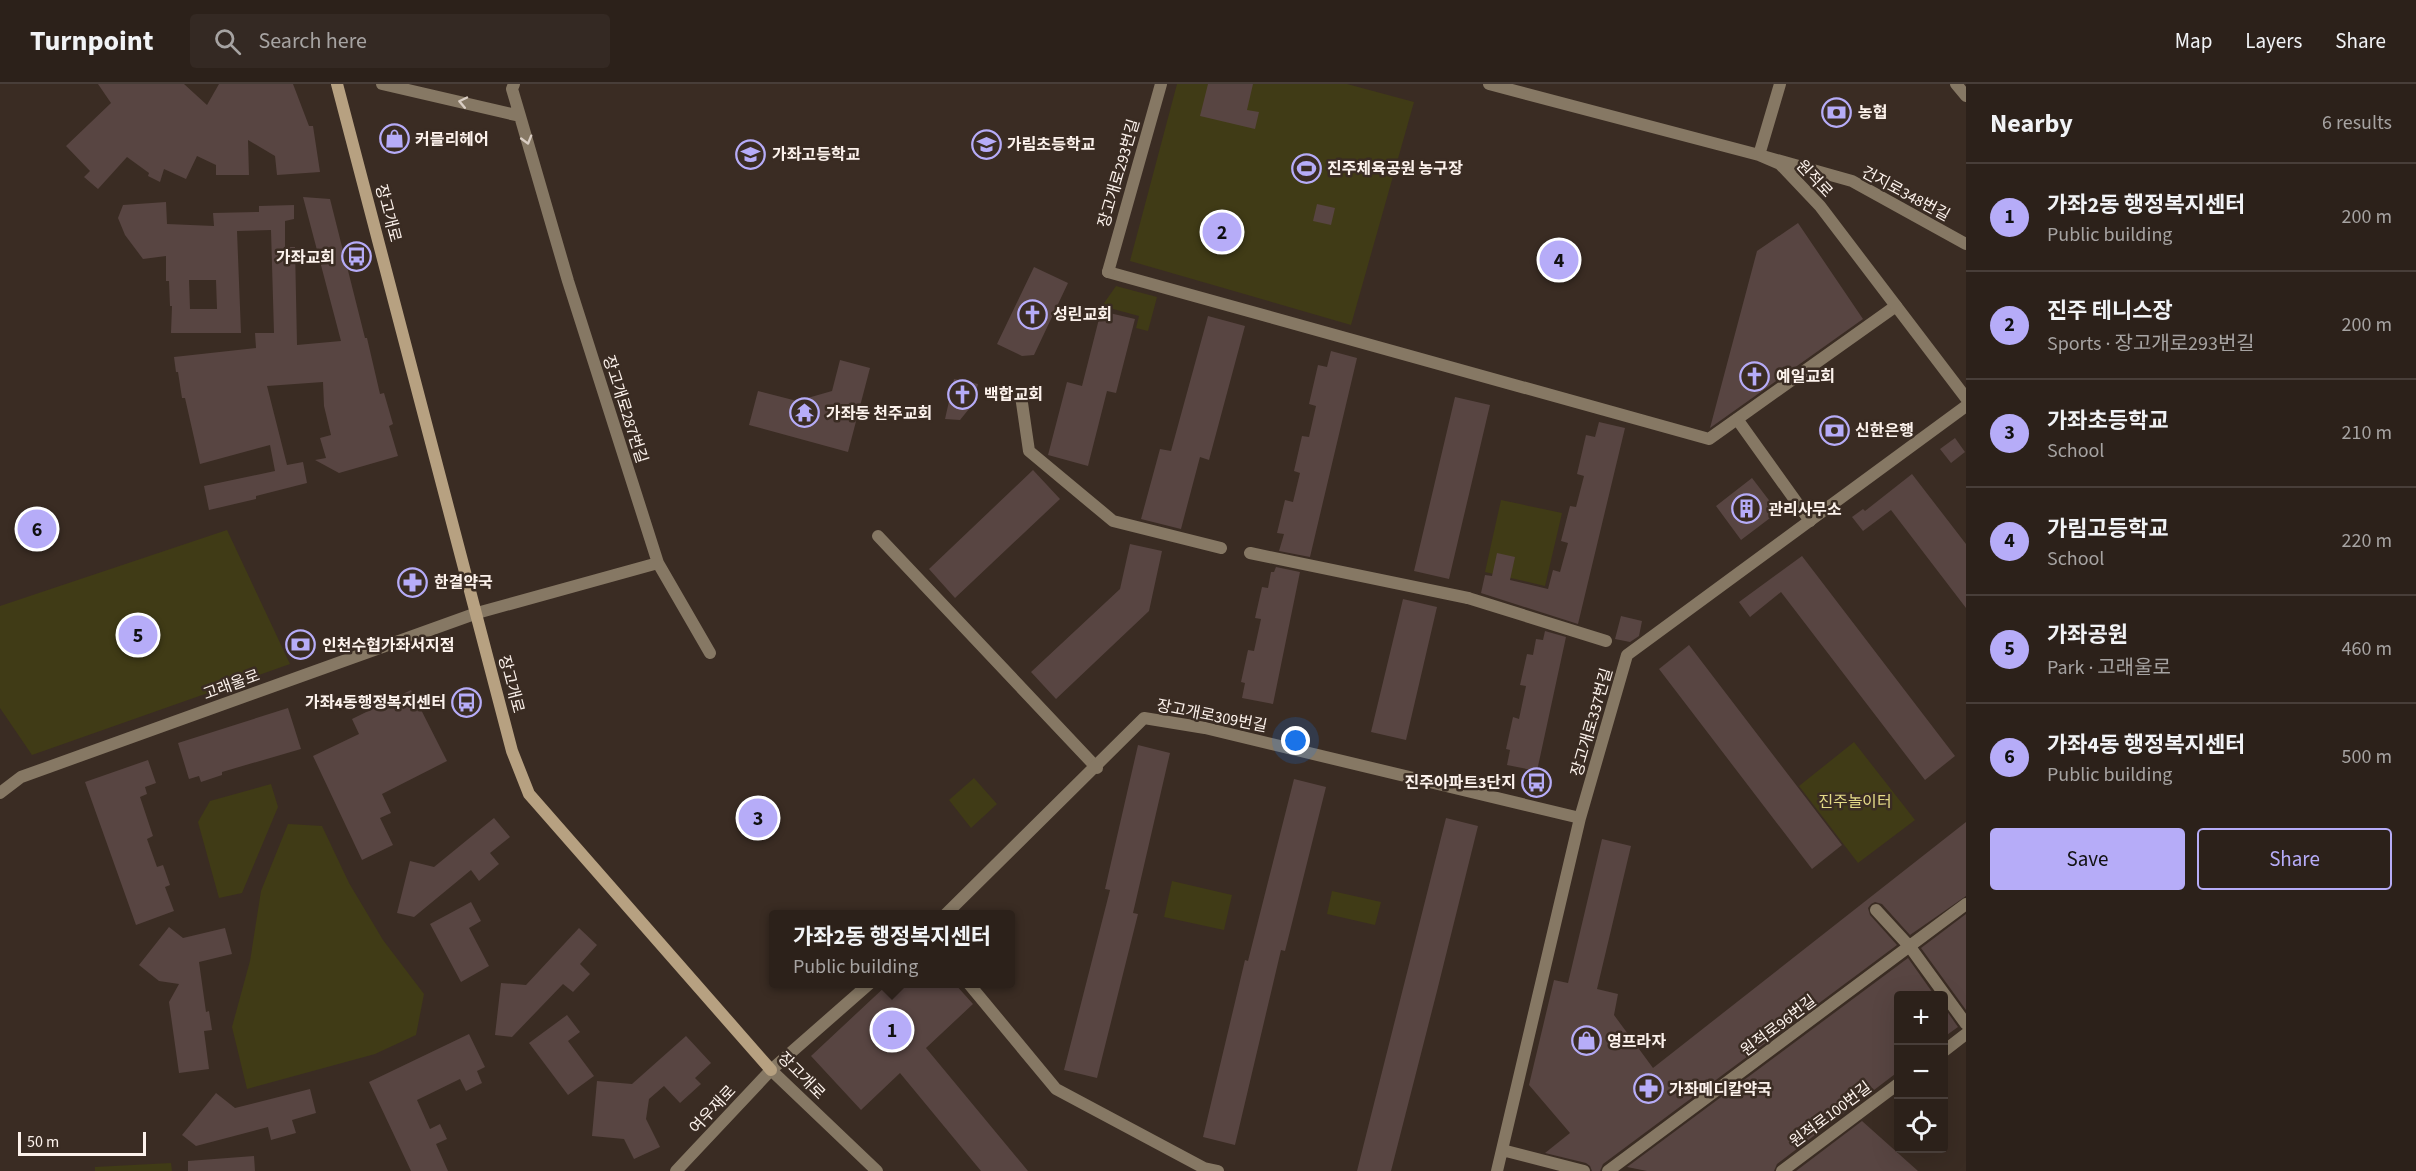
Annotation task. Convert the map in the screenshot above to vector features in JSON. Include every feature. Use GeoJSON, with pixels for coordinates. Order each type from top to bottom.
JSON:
{"type":"FeatureCollection","features":[{"type":"Feature","properties":{"kind":"main road","name":"장고개로"},"geometry":{"type":"LineString","coordinates":[[337,84],[512,751],[529,794],[771,1070]]}},
{"type":"Feature","properties":{"kind":"street"},"geometry":{"type":"LineString","coordinates":[[382,84],[520,116]]}},
{"type":"Feature","properties":{"kind":"street","name":"장고개로287번길"},"geometry":{"type":"LineString","coordinates":[[514,84],[512,89],[568,281],[657,563],[710,653]]}},
{"type":"Feature","properties":{"kind":"street","name":"장고개로293번길"},"geometry":{"type":"LineString","coordinates":[[1161,84],[1108,272],[1709,440],[1737,419]]}},
{"type":"Feature","properties":{"kind":"street","name":"원적로"},"geometry":{"type":"LineString","coordinates":[[1489,84],[1759,155],[1780,164],[1820,206],[1966,398]]}},
{"type":"Feature","properties":{"kind":"street"},"geometry":{"type":"LineString","coordinates":[[1759,155],[1780,84]]}},
{"type":"Feature","properties":{"kind":"street"},"geometry":{"type":"LineString","coordinates":[[1956,84],[1966,96]]}},
{"type":"Feature","properties":{"kind":"street","name":"건지로348번길"},"geometry":{"type":"LineString","coordinates":[[1759,155],[1852,181],[1966,244]]}},
{"type":"Feature","properties":{"kind":"street"},"geometry":{"type":"LineString","coordinates":[[1810,521],[1737,419],[1896,306]]}},
{"type":"Feature","properties":{"kind":"street"},"geometry":{"type":"LineString","coordinates":[[1021,396],[1029,451],[1113,521],[1221,548]]}},
{"type":"Feature","properties":{"kind":"street","name":"장고개로337번길"},"geometry":{"type":"LineString","coordinates":[[1497,1171],[1580,818],[1627,656],[1966,406]]}},
{"type":"Feature","properties":{"kind":"street"},"geometry":{"type":"LineString","coordinates":[[878,536],[1097,768]]}},
{"type":"Feature","properties":{"kind":"street"},"geometry":{"type":"LineString","coordinates":[[1250,553],[1468,597],[1606,641]]}},
{"type":"Feature","properties":{"kind":"street"},"geometry":{"type":"LineString","coordinates":[[477,614],[657,563]]}},
{"type":"Feature","properties":{"kind":"street","name":"고래울로"},"geometry":{"type":"LineString","coordinates":[[0,793],[21,777],[477,614]]}},
{"type":"Feature","properties":{"kind":"street","name":"장고개로309번길"},"geometry":{"type":"LineString","coordinates":[[951,910],[1097,768],[1144,718],[1205,728],[1580,818]]}},
{"type":"Feature","properties":{"kind":"street","name":"원적로96번길"},"geometry":{"type":"LineString","coordinates":[[1608,1171],[1966,904]]}},
{"type":"Feature","properties":{"kind":"street"},"geometry":{"type":"LineString","coordinates":[[1876,910],[1911,947],[1966,1024]]}},
{"type":"Feature","properties":{"kind":"street"},"geometry":{"type":"LineString","coordinates":[[771,1070],[864,988]]}},
{"type":"Feature","properties":{"kind":"street"},"geometry":{"type":"LineString","coordinates":[[972,988],[1056,1089],[1204,1168],[1218,1171]]}},
{"type":"Feature","properties":{"kind":"street"},"geometry":{"type":"LineString","coordinates":[[1948,1048],[1966,1035]]}},
{"type":"Feature","properties":{"kind":"street","name":"여우재로"},"geometry":{"type":"LineString","coordinates":[[676,1171],[771,1070]]}},
{"type":"Feature","properties":{"kind":"street","name":"장고개로"},"geometry":{"type":"LineString","coordinates":[[771,1070],[877,1171]]}},
{"type":"Feature","properties":{"kind":"street","name":"원적로100번길"},"geometry":{"type":"LineString","coordinates":[[1782,1171],[1894,1088]]}},
{"type":"Feature","properties":{"kind":"street"},"geometry":{"type":"LineString","coordinates":[[1502,1150],[1584,1171]]}},
{"type":"Feature","properties":{"kind":"green space"},"geometry":{"type":"Polygon","coordinates":[[[1177,84],[1347,84],[1414,102],[1351,325],[1130,261],[1177,84]]]}},
{"type":"Feature","properties":{"kind":"green space"},"geometry":{"type":"Polygon","coordinates":[[[1116,286],[1157,297],[1148,331],[1136,328],[1139,316],[1102,306],[1116,286]]]}},
{"type":"Feature","properties":{"kind":"green space"},"geometry":{"type":"Polygon","coordinates":[[[1501,500],[1562,513],[1545,586],[1485,572],[1501,500]]]}},
{"type":"Feature","properties":{"kind":"green space"},"geometry":{"type":"Polygon","coordinates":[[[227,530],[290,664],[32,755],[0,708],[0,606],[227,530]]]}},
{"type":"Feature","properties":{"kind":"green space","name":"진주놀이터"},"geometry":{"type":"Polygon","coordinates":[[[1854,742],[1915,820],[1858,863],[1799,786],[1854,742]]]}},
{"type":"Feature","properties":{"kind":"green space"},"geometry":{"type":"Polygon","coordinates":[[[974,778],[997,804],[971,828],[949,800],[974,778]]]}},
{"type":"Feature","properties":{"kind":"green space"},"geometry":{"type":"Polygon","coordinates":[[[271,784],[278,807],[242,893],[219,898],[198,822],[210,801],[271,784]]]}},
{"type":"Feature","properties":{"kind":"green space"},"geometry":{"type":"Polygon","coordinates":[[[288,824],[322,826],[349,883],[383,940],[424,994],[416,1035],[375,1054],[247,1089],[232,1027],[250,961],[261,891],[288,824]]]}},
{"type":"Feature","properties":{"kind":"green space"},"geometry":{"type":"Polygon","coordinates":[[[1172,881],[1232,895],[1224,930],[1164,917],[1172,881]]]}},
{"type":"Feature","properties":{"kind":"green space"},"geometry":{"type":"Polygon","coordinates":[[[1332,891],[1381,902],[1375,925],[1327,914],[1332,891]]]}},
{"type":"Feature","properties":{"kind":"green space"},"geometry":{"type":"Polygon","coordinates":[[[171,1163],[172,1171],[95,1171],[95,1167],[171,1163]]]}},
{"type":"Feature","properties":{"kind":"building"},"geometry":{"type":"Polygon","coordinates":[[[98,84],[184,84],[207,105],[219,84],[293,84],[309,126],[313,126],[320,172],[277,175],[275,156],[248,140],[249,175],[216,175],[216,165],[197,156],[186,179],[164,169],[160,182],[148,176],[149,173],[127,157],[98,189],[84,177],[90,171],[66,146],[111,103],[98,84]]]}},
{"type":"Feature","properties":{"kind":"building"},"geometry":{"type":"Polygon","coordinates":[[[1208,84],[1253,84],[1247,110],[1259,112],[1255,129],[1200,116],[1208,84]]]}},
{"type":"Feature","properties":{"kind":"building"},"geometry":{"type":"Polygon","coordinates":[[[303,197],[330,199],[380,394],[384,393],[393,424],[389,426],[398,456],[339,473],[315,460],[326,458],[320,438],[331,435],[324,406],[323,382],[267,386],[287,465],[303,462],[307,483],[256,496],[256,499],[209,510],[204,486],[275,471],[270,445],[200,464],[185,398],[182,398],[174,357],[256,348],[255,333],[274,333],[271,230],[237,231],[241,333],[171,333],[172,306],[170,306],[169,281],[166,281],[166,256],[143,259],[125,235],[118,218],[123,205],[166,202],[167,224],[214,226],[213,213],[259,212],[259,206],[294,205],[294,219],[285,221],[285,247],[295,247],[297,345],[341,341],[303,197]],[[189,280],[190,309],[217,309],[216,280],[189,280]]]}},
{"type":"Feature","properties":{"kind":"building"},"geometry":{"type":"Polygon","coordinates":[[[1317,204],[1335,208],[1331,225],[1313,221],[1317,204]]]}},
{"type":"Feature","properties":{"kind":"building","name":"예일교회"},"geometry":{"type":"Polygon","coordinates":[[[1798,223],[1863,319],[1710,428],[1757,251],[1798,223]]]}},
{"type":"Feature","properties":{"kind":"building","name":"성린교회"},"geometry":{"type":"Polygon","coordinates":[[[1034,267],[1068,283],[1034,355],[1022,356],[997,344],[1034,267]]]}},
{"type":"Feature","properties":{"kind":"building"},"geometry":{"type":"Polygon","coordinates":[[[1101,311],[1135,319],[1116,393],[1107,391],[1088,466],[1048,455],[1067,382],[1082,386],[1101,311]]]}},
{"type":"Feature","properties":{"kind":"building"},"geometry":{"type":"Polygon","coordinates":[[[1208,316],[1245,326],[1209,460],[1200,457],[1181,529],[1141,519],[1160,449],[1171,451],[1208,316]]]}},
{"type":"Feature","properties":{"kind":"building"},"geometry":{"type":"Polygon","coordinates":[[[1331,351],[1357,358],[1310,557],[1279,551],[1284,534],[1277,533],[1285,500],[1293,502],[1300,473],[1294,471],[1302,436],[1309,437],[1316,406],[1309,404],[1318,365],[1327,367],[1331,351]]]}},
{"type":"Feature","properties":{"kind":"building","name":"가좌동 천주교회"},"geometry":{"type":"Polygon","coordinates":[[[840,360],[870,368],[848,452],[749,425],[758,391],[797,401],[832,391],[840,360]]]}},
{"type":"Feature","properties":{"kind":"building","name":"백합교회"},"geometry":{"type":"Polygon","coordinates":[[[954,379],[978,384],[973,404],[960,420],[945,419],[954,379]]]}},
{"type":"Feature","properties":{"kind":"building"},"geometry":{"type":"Polygon","coordinates":[[[1455,397],[1490,405],[1449,579],[1414,571],[1455,397]]]}},
{"type":"Feature","properties":{"kind":"building"},"geometry":{"type":"Polygon","coordinates":[[[1599,422],[1625,428],[1578,624],[1481,593],[1485,575],[1492,576],[1497,553],[1515,557],[1510,580],[1548,589],[1553,570],[1560,572],[1568,543],[1561,541],[1570,506],[1576,507],[1584,476],[1577,474],[1586,435],[1595,437],[1599,422]]]}},
{"type":"Feature","properties":{"kind":"building"},"geometry":{"type":"Polygon","coordinates":[[[1955,438],[1965,452],[1951,463],[1940,449],[1955,438]]]}},
{"type":"Feature","properties":{"kind":"building"},"geometry":{"type":"Polygon","coordinates":[[[1033,470],[1060,499],[955,598],[929,569],[1033,470]]]}},
{"type":"Feature","properties":{"kind":"building"},"geometry":{"type":"Polygon","coordinates":[[[1912,474],[1966,544],[1966,608],[1891,510],[1863,531],[1852,517],[1863,509],[1865,511],[1912,474]]]}},
{"type":"Feature","properties":{"kind":"building","name":"관리사무소"},"geometry":{"type":"Polygon","coordinates":[[[1752,478],[1778,512],[1741,540],[1716,506],[1752,478]]]}},
{"type":"Feature","properties":{"kind":"building"},"geometry":{"type":"Polygon","coordinates":[[[1130,544],[1162,551],[1149,611],[1056,699],[1031,672],[1120,589],[1130,544]]]}},
{"type":"Feature","properties":{"kind":"building"},"geometry":{"type":"Polygon","coordinates":[[[1802,556],[1955,756],[1925,780],[1781,592],[1750,617],[1739,602],[1802,556]]]}},
{"type":"Feature","properties":{"kind":"building"},"geometry":{"type":"Polygon","coordinates":[[[1276,567],[1300,572],[1273,704],[1242,698],[1245,683],[1241,682],[1248,650],[1254,651],[1261,619],[1255,618],[1262,587],[1268,588],[1271,572],[1274,572],[1276,567]]]}},
{"type":"Feature","properties":{"kind":"building"},"geometry":{"type":"Polygon","coordinates":[[[1403,599],[1437,607],[1406,740],[1371,732],[1403,599]]]}},
{"type":"Feature","properties":{"kind":"building"},"geometry":{"type":"Polygon","coordinates":[[[1621,616],[1642,621],[1639,636],[1630,642],[1615,639],[1621,616]]]}},
{"type":"Feature","properties":{"kind":"building"},"geometry":{"type":"Polygon","coordinates":[[[1545,631],[1566,637],[1537,771],[1507,765],[1510,750],[1506,749],[1513,717],[1519,719],[1526,686],[1520,685],[1527,654],[1533,655],[1536,639],[1543,640],[1545,631]]]}},
{"type":"Feature","properties":{"kind":"building"},"geometry":{"type":"Polygon","coordinates":[[[1689,645],[1842,845],[1812,869],[1659,669],[1689,645]]]}},
{"type":"Feature","properties":{"kind":"building"},"geometry":{"type":"Polygon","coordinates":[[[411,690],[447,761],[382,794],[391,813],[380,818],[393,845],[362,860],[313,756],[359,734],[352,719],[411,690]]]}},
{"type":"Feature","properties":{"kind":"building"},"geometry":{"type":"Polygon","coordinates":[[[288,708],[301,749],[222,772],[222,775],[201,782],[199,776],[189,779],[178,743],[288,708]]]}},
{"type":"Feature","properties":{"kind":"building"},"geometry":{"type":"Polygon","coordinates":[[[1138,745],[1170,753],[1133,913],[1138,914],[1097,1078],[1064,1070],[1110,890],[1105,889],[1138,745]]]}},
{"type":"Feature","properties":{"kind":"building"},"geometry":{"type":"Polygon","coordinates":[[[148,760],[156,783],[145,787],[147,794],[140,797],[153,836],[147,839],[157,867],[163,865],[170,885],[165,887],[174,911],[136,925],[85,782],[148,760]]]}},
{"type":"Feature","properties":{"kind":"building"},"geometry":{"type":"Polygon","coordinates":[[[1294,779],[1326,787],[1285,951],[1281,950],[1235,1145],[1203,1137],[1245,960],[1248,961],[1294,779]]]}},
{"type":"Feature","properties":{"kind":"building"},"geometry":{"type":"Polygon","coordinates":[[[494,818],[510,837],[490,853],[499,864],[479,881],[471,870],[414,917],[397,913],[410,861],[434,867],[494,818]]]}},
{"type":"Feature","properties":{"kind":"building"},"geometry":{"type":"Polygon","coordinates":[[[1446,818],[1478,826],[1437,991],[1391,1171],[1357,1171],[1446,818]]]}},
{"type":"Feature","properties":{"kind":"building"},"geometry":{"type":"Polygon","coordinates":[[[1966,822],[1966,896],[1910,935],[1882,904],[1875,902],[1871,904],[1868,908],[1870,915],[1897,945],[1603,1164],[1600,1171],[1592,1171],[1586,1163],[1545,1153],[1570,1133],[1529,1085],[1554,980],[1568,983],[1602,839],[1631,846],[1597,989],[1618,994],[1614,1015],[1653,1068],[1966,822]]]}},
{"type":"Feature","properties":{"kind":"building"},"geometry":{"type":"Polygon","coordinates":[[[471,902],[481,921],[469,928],[489,966],[461,982],[430,924],[471,902]]]}},
{"type":"Feature","properties":{"kind":"building"},"geometry":{"type":"Polygon","coordinates":[[[1966,914],[1966,1010],[1921,948],[1966,914]]]}},
{"type":"Feature","properties":{"kind":"building"},"geometry":{"type":"Polygon","coordinates":[[[169,927],[183,938],[225,928],[232,954],[199,962],[206,1012],[209,1011],[212,1030],[204,1031],[209,1069],[179,1073],[169,1002],[179,984],[159,981],[139,965],[169,927]]]}},
{"type":"Feature","properties":{"kind":"building"},"geometry":{"type":"Polygon","coordinates":[[[579,928],[597,945],[580,964],[590,974],[573,992],[563,984],[512,1037],[495,1035],[501,983],[526,985],[579,928]]]}},
{"type":"Feature","properties":{"kind":"building"},"geometry":{"type":"Polygon","coordinates":[[[1908,958],[1931,991],[1894,991],[1894,1075],[1777,1164],[1774,1171],[1647,1171],[1627,1167],[1908,958]]]}},
{"type":"Feature","properties":{"kind":"building"},"geometry":{"type":"Polygon","coordinates":[[[884,988],[959,988],[973,1004],[926,1048],[1028,1171],[981,1171],[900,1073],[861,1110],[811,1056],[884,988]]]}},
{"type":"Feature","properties":{"kind":"building"},"geometry":{"type":"Polygon","coordinates":[[[1948,1013],[1958,1027],[1948,1034],[1948,1013]]]}},
{"type":"Feature","properties":{"kind":"building"},"geometry":{"type":"Polygon","coordinates":[[[567,1015],[580,1032],[568,1041],[594,1076],[568,1095],[529,1043],[567,1015]]]}},
{"type":"Feature","properties":{"kind":"building"},"geometry":{"type":"Polygon","coordinates":[[[469,1034],[485,1067],[477,1071],[482,1083],[466,1091],[460,1079],[417,1100],[430,1129],[440,1124],[447,1139],[436,1144],[448,1171],[411,1171],[369,1082],[469,1034]]]}},
{"type":"Feature","properties":{"kind":"building"},"geometry":{"type":"Polygon","coordinates":[[[686,1036],[711,1063],[695,1078],[701,1084],[680,1103],[664,1086],[649,1099],[646,1119],[660,1147],[634,1159],[624,1139],[592,1136],[597,1081],[632,1084],[686,1036]]]}},
{"type":"Feature","properties":{"kind":"building"},"geometry":{"type":"Polygon","coordinates":[[[310,1089],[316,1113],[292,1120],[296,1133],[271,1140],[268,1127],[196,1146],[182,1135],[216,1093],[235,1108],[310,1089]]]}},
{"type":"Feature","properties":{"kind":"building"},"geometry":{"type":"Polygon","coordinates":[[[1862,1121],[1894,1150],[1894,1153],[1898,1153],[1918,1171],[1796,1171],[1862,1121]]]}},
{"type":"Feature","properties":{"kind":"building"},"geometry":{"type":"Polygon","coordinates":[[[254,1156],[255,1171],[188,1171],[188,1161],[254,1156]]]}},
{"type":"Feature","properties":{"kind":"place","name":"농협"},"geometry":{"type":"Point","coordinates":[1837,112]}},
{"type":"Feature","properties":{"kind":"place","name":"커믈리헤어"},"geometry":{"type":"Point","coordinates":[394,139]}},
{"type":"Feature","properties":{"kind":"place","name":"가림초등학교"},"geometry":{"type":"Point","coordinates":[986,144]}},
{"type":"Feature","properties":{"kind":"place","name":"가좌고등학교"},"geometry":{"type":"Point","coordinates":[751,154]}},
{"type":"Feature","properties":{"kind":"place","name":"진주체육공원 농구장"},"geometry":{"type":"Point","coordinates":[1306,168]}},
{"type":"Feature","properties":{"kind":"place","name":"진주 테니스장"},"geometry":{"type":"Point","coordinates":[1222,232]}},
{"type":"Feature","properties":{"kind":"place","name":"가좌교회"},"geometry":{"type":"Point","coordinates":[356,257]}},
{"type":"Feature","properties":{"kind":"place","name":"가림고등학교"},"geometry":{"type":"Point","coordinates":[1559,260]}},
{"type":"Feature","properties":{"kind":"place","name":"성린교회"},"geometry":{"type":"Point","coordinates":[1032,314]}},
{"type":"Feature","properties":{"kind":"place","name":"예일교회"},"geometry":{"type":"Point","coordinates":[1755,376]}},
{"type":"Feature","properties":{"kind":"place","name":"백합교회"},"geometry":{"type":"Point","coordinates":[963,394]}},
{"type":"Feature","properties":{"kind":"place","name":"가좌동 천주교회"},"geometry":{"type":"Point","coordinates":[805,413]}},
{"type":"Feature","properties":{"kind":"place","name":"신한은행"},"geometry":{"type":"Point","coordinates":[1834,430]}},
{"type":"Feature","properties":{"kind":"place","name":"관리사무소"},"geometry":{"type":"Point","coordinates":[1747,509]}},
{"type":"Feature","properties":{"kind":"place","name":"가좌4동 행정복지센터"},"geometry":{"type":"Point","coordinates":[37,529]}},
{"type":"Feature","properties":{"kind":"place","name":"한결약국"},"geometry":{"type":"Point","coordinates":[413,582]}},
{"type":"Feature","properties":{"kind":"place","name":"가좌공원"},"geometry":{"type":"Point","coordinates":[138,635]}},
{"type":"Feature","properties":{"kind":"place","name":"인천수협가좌서지점"},"geometry":{"type":"Point","coordinates":[301,645]}},
{"type":"Feature","properties":{"kind":"place","name":"가좌4동행정복지센터"},"geometry":{"type":"Point","coordinates":[467,702]}},
{"type":"Feature","properties":{"kind":"place","name":"진주아파트3단지"},"geometry":{"type":"Point","coordinates":[1537,782]}},
{"type":"Feature","properties":{"kind":"place","name":"가좌초등학교"},"geometry":{"type":"Point","coordinates":[758,818]}},
{"type":"Feature","properties":{"kind":"place","name":"가좌2동 행정복지센터"},"geometry":{"type":"Point","coordinates":[892,1030]}},
{"type":"Feature","properties":{"kind":"place","name":"영프라자"},"geometry":{"type":"Point","coordinates":[1586,1041]}},
{"type":"Feature","properties":{"kind":"place","name":"가좌메디칼약국"},"geometry":{"type":"Point","coordinates":[1648,1089]}}]}
